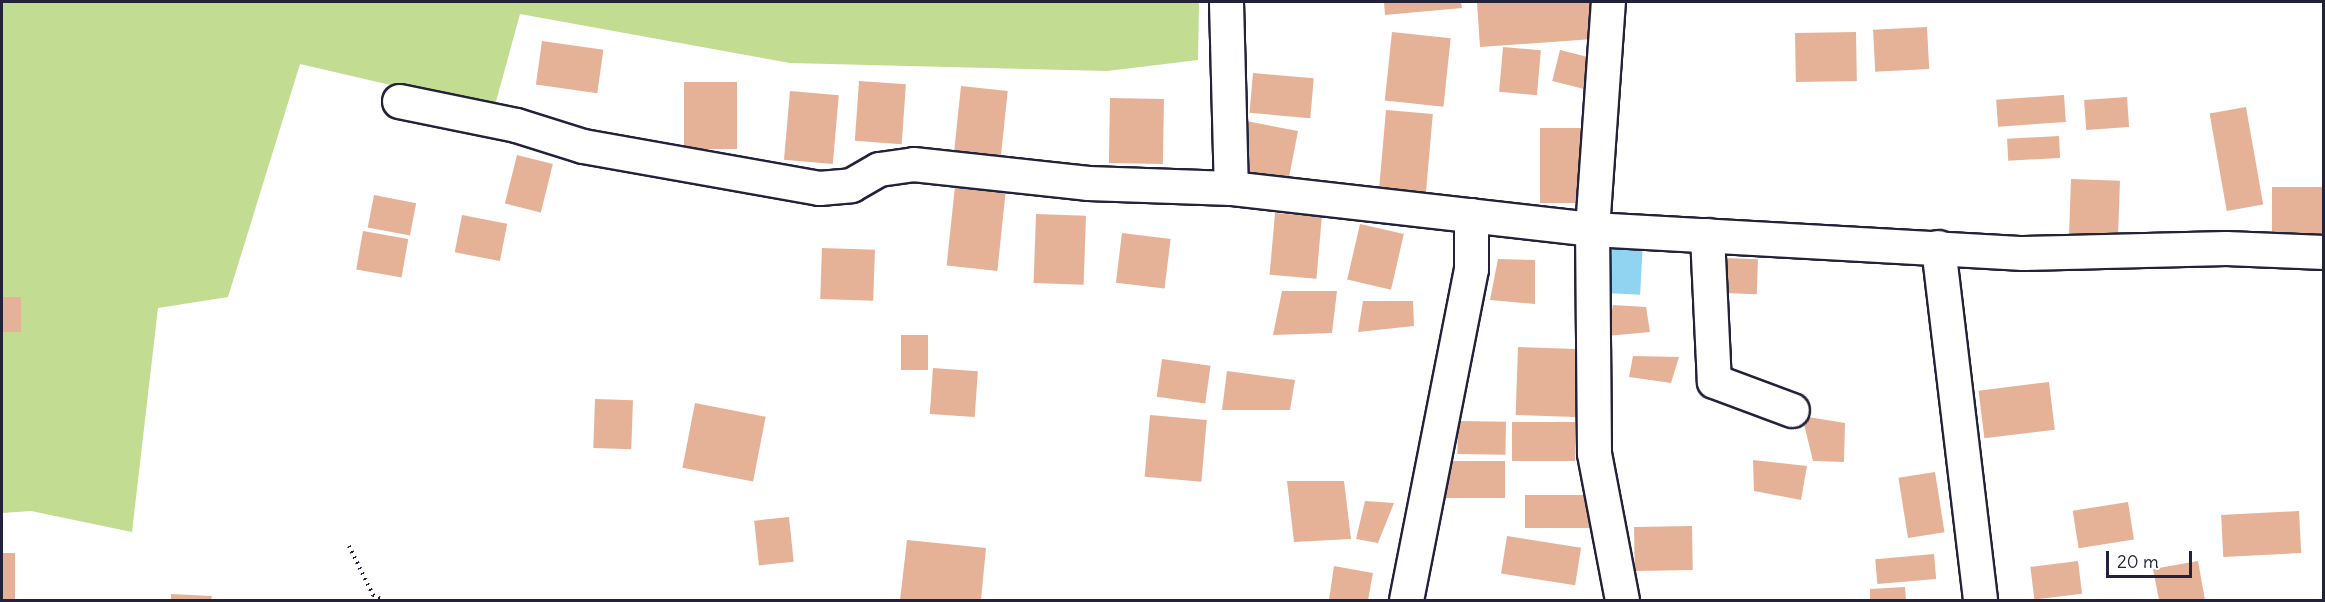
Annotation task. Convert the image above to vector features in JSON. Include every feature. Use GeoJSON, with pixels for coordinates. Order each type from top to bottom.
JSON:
{"type":"FeatureCollection","features":[{"type":"Feature","properties":{"kind":"street"},"geometry":{"type":"LineString","coordinates":[[1226,2],[1231,188]]}},
{"type":"Feature","properties":{"kind":"street"},"geometry":{"type":"LineString","coordinates":[[1608,2],[1592,229],[1594,453],[1622,600]]}},
{"type":"Feature","properties":{"kind":"street"},"geometry":{"type":"LineString","coordinates":[[399,101],[516,125],[583,146],[819,188],[850,185],[879,169],[913,164],[1088,183],[1231,188],[1592,229],[2023,253],[2226,248],[2324,252]]}},
{"type":"Feature","properties":{"kind":"street"},"geometry":{"type":"LineString","coordinates":[[1406,600],[1471,269],[1471,215]]}},
{"type":"Feature","properties":{"kind":"street"},"geometry":{"type":"LineString","coordinates":[[1707,235],[1714,381],[1792,410]]}},
{"type":"Feature","properties":{"kind":"street"},"geometry":{"type":"LineString","coordinates":[[1938,247],[1980,600]]}},
{"type":"Feature","properties":{"kind":"path"},"geometry":{"type":"LineString","coordinates":[[349,546],[373,595],[383,600]]}},
{"type":"Feature","properties":{"kind":"green space"},"geometry":{"type":"Polygon","coordinates":[[[2,2],[1199,2],[1198,60],[1107,71],[790,63],[520,14],[494,109],[300,64],[228,297],[158,308],[132,532],[31,511],[2,513],[2,2]]]}},
{"type":"Feature","properties":{"kind":"water"},"geometry":{"type":"Polygon","coordinates":[[[1607,239],[1643,241],[1640,295],[1604,293],[1607,239]]]}},
{"type":"Feature","properties":{"kind":"building"},"geometry":{"type":"Polygon","coordinates":[[[1384,2],[1461,2],[1462,8],[1385,15],[1384,2]]]}},
{"type":"Feature","properties":{"kind":"building"},"geometry":{"type":"Polygon","coordinates":[[[1477,2],[1590,2],[1593,39],[1480,47],[1477,2]]]}},
{"type":"Feature","properties":{"kind":"building"},"geometry":{"type":"Polygon","coordinates":[[[1927,27],[1929,69],[1875,72],[1873,30],[1927,27]]]}},
{"type":"Feature","properties":{"kind":"building"},"geometry":{"type":"Polygon","coordinates":[[[1392,32],[1451,38],[1443,107],[1385,101],[1392,32]]]}},
{"type":"Feature","properties":{"kind":"building"},"geometry":{"type":"Polygon","coordinates":[[[1856,32],[1857,81],[1796,82],[1795,33],[1856,32]]]}},
{"type":"Feature","properties":{"kind":"building"},"geometry":{"type":"Polygon","coordinates":[[[542,41],[603,50],[597,93],[536,85],[542,41]]]}},
{"type":"Feature","properties":{"kind":"building"},"geometry":{"type":"Polygon","coordinates":[[[1503,47],[1541,50],[1537,95],[1499,92],[1503,47]]]}},
{"type":"Feature","properties":{"kind":"building"},"geometry":{"type":"Polygon","coordinates":[[[1560,50],[1600,60],[1592,91],[1552,81],[1560,50]]]}},
{"type":"Feature","properties":{"kind":"building"},"geometry":{"type":"Polygon","coordinates":[[[1253,73],[1314,78],[1310,118],[1250,113],[1253,73]]]}},
{"type":"Feature","properties":{"kind":"building"},"geometry":{"type":"Polygon","coordinates":[[[859,81],[906,84],[902,144],[855,141],[859,81]]]}},
{"type":"Feature","properties":{"kind":"building"},"geometry":{"type":"Polygon","coordinates":[[[684,82],[737,82],[737,149],[684,149],[684,82]]]}},
{"type":"Feature","properties":{"kind":"building"},"geometry":{"type":"Polygon","coordinates":[[[961,86],[1008,91],[1001,156],[954,151],[961,86]]]}},
{"type":"Feature","properties":{"kind":"building"},"geometry":{"type":"Polygon","coordinates":[[[790,91],[839,95],[833,164],[784,160],[790,91]]]}},
{"type":"Feature","properties":{"kind":"building"},"geometry":{"type":"Polygon","coordinates":[[[2064,95],[2066,122],[1998,127],[1996,100],[2064,95]]]}},
{"type":"Feature","properties":{"kind":"building"},"geometry":{"type":"Polygon","coordinates":[[[2127,97],[2129,127],[2086,130],[2084,100],[2127,97]]]}},
{"type":"Feature","properties":{"kind":"building"},"geometry":{"type":"Polygon","coordinates":[[[1110,98],[1164,99],[1163,164],[1109,163],[1110,98]]]}},
{"type":"Feature","properties":{"kind":"building"},"geometry":{"type":"Polygon","coordinates":[[[2246,107],[2263,204],[2227,211],[2210,113],[2246,107]]]}},
{"type":"Feature","properties":{"kind":"building"},"geometry":{"type":"Polygon","coordinates":[[[1386,110],[1433,114],[1426,194],[1379,190],[1386,110]]]}},
{"type":"Feature","properties":{"kind":"building"},"geometry":{"type":"Polygon","coordinates":[[[1246,121],[1298,131],[1288,182],[1236,172],[1246,121]]]}},
{"type":"Feature","properties":{"kind":"building"},"geometry":{"type":"Polygon","coordinates":[[[1540,128],[1590,128],[1590,203],[1540,203],[1540,128]]]}},
{"type":"Feature","properties":{"kind":"building"},"geometry":{"type":"Polygon","coordinates":[[[2059,136],[2060,158],[2008,161],[2007,139],[2059,136]]]}},
{"type":"Feature","properties":{"kind":"building"},"geometry":{"type":"Polygon","coordinates":[[[517,155],[553,164],[541,212],[505,204],[517,155]]]}},
{"type":"Feature","properties":{"kind":"building"},"geometry":{"type":"Polygon","coordinates":[[[2071,179],[2120,181],[2118,238],[2069,236],[2071,179]]]}},
{"type":"Feature","properties":{"kind":"building"},"geometry":{"type":"Polygon","coordinates":[[[955,186],[1006,191],[997,271],[947,266],[955,186]]]}},
{"type":"Feature","properties":{"kind":"building"},"geometry":{"type":"Polygon","coordinates":[[[2272,187],[2324,187],[2324,243],[2272,243],[2272,187]]]}},
{"type":"Feature","properties":{"kind":"building"},"geometry":{"type":"Polygon","coordinates":[[[374,195],[416,203],[410,236],[368,227],[374,195]]]}},
{"type":"Feature","properties":{"kind":"building"},"geometry":{"type":"Polygon","coordinates":[[[1275,213],[1322,217],[1316,279],[1270,275],[1275,213]]]}},
{"type":"Feature","properties":{"kind":"building"},"geometry":{"type":"Polygon","coordinates":[[[1036,214],[1086,216],[1084,285],[1034,283],[1036,214]]]}},
{"type":"Feature","properties":{"kind":"building"},"geometry":{"type":"Polygon","coordinates":[[[462,215],[507,224],[500,261],[455,252],[462,215]]]}},
{"type":"Feature","properties":{"kind":"building"},"geometry":{"type":"Polygon","coordinates":[[[1360,224],[1404,234],[1391,290],[1347,280],[1360,224]]]}},
{"type":"Feature","properties":{"kind":"building"},"geometry":{"type":"Polygon","coordinates":[[[363,231],[408,239],[402,277],[356,269],[363,231]]]}},
{"type":"Feature","properties":{"kind":"building"},"geometry":{"type":"Polygon","coordinates":[[[1122,233],[1171,239],[1165,289],[1116,283],[1122,233]]]}},
{"type":"Feature","properties":{"kind":"building"},"geometry":{"type":"Polygon","coordinates":[[[822,248],[875,250],[873,301],[820,299],[822,248]]]}},
{"type":"Feature","properties":{"kind":"building"},"geometry":{"type":"Polygon","coordinates":[[[1724,258],[1758,259],[1757,294],[1723,293],[1724,258]]]}},
{"type":"Feature","properties":{"kind":"building"},"geometry":{"type":"Polygon","coordinates":[[[1498,259],[1535,260],[1535,304],[1490,300],[1498,259]]]}},
{"type":"Feature","properties":{"kind":"building"},"geometry":{"type":"Polygon","coordinates":[[[1282,291],[1337,291],[1332,333],[1273,335],[1282,291]]]}},
{"type":"Feature","properties":{"kind":"building"},"geometry":{"type":"Polygon","coordinates":[[[2,297],[21,297],[21,332],[2,332],[2,297]]]}},
{"type":"Feature","properties":{"kind":"building"},"geometry":{"type":"Polygon","coordinates":[[[1363,301],[1413,301],[1414,326],[1358,332],[1363,301]]]}},
{"type":"Feature","properties":{"kind":"building"},"geometry":{"type":"Polygon","coordinates":[[[1613,305],[1646,307],[1650,332],[1607,336],[1613,305]]]}},
{"type":"Feature","properties":{"kind":"building"},"geometry":{"type":"Polygon","coordinates":[[[901,335],[928,335],[928,370],[901,370],[901,335]]]}},
{"type":"Feature","properties":{"kind":"building"},"geometry":{"type":"Polygon","coordinates":[[[1518,347],[1584,349],[1582,417],[1516,415],[1518,347]]]}},
{"type":"Feature","properties":{"kind":"building"},"geometry":{"type":"Polygon","coordinates":[[[1633,356],[1679,357],[1671,383],[1629,377],[1633,356]]]}},
{"type":"Feature","properties":{"kind":"building"},"geometry":{"type":"Polygon","coordinates":[[[1162,359],[1211,366],[1205,403],[1157,397],[1162,359]]]}},
{"type":"Feature","properties":{"kind":"building"},"geometry":{"type":"Polygon","coordinates":[[[933,368],[978,371],[975,417],[930,414],[933,368]]]}},
{"type":"Feature","properties":{"kind":"building"},"geometry":{"type":"Polygon","coordinates":[[[1227,371],[1295,380],[1290,410],[1222,410],[1227,371]]]}},
{"type":"Feature","properties":{"kind":"building"},"geometry":{"type":"Polygon","coordinates":[[[2049,382],[2055,430],[1984,438],[1979,391],[2049,382]]]}},
{"type":"Feature","properties":{"kind":"building"},"geometry":{"type":"Polygon","coordinates":[[[595,399],[633,400],[631,449],[593,448],[595,399]]]}},
{"type":"Feature","properties":{"kind":"building"},"geometry":{"type":"Polygon","coordinates":[[[695,403],[766,417],[753,482],[682,468],[695,403]]]}},
{"type":"Feature","properties":{"kind":"building"},"geometry":{"type":"Polygon","coordinates":[[[1150,415],[1207,420],[1201,482],[1145,477],[1150,415]]]}},
{"type":"Feature","properties":{"kind":"building"},"geometry":{"type":"Polygon","coordinates":[[[1802,416],[1845,423],[1844,462],[1813,461],[1802,416]]]}},
{"type":"Feature","properties":{"kind":"building"},"geometry":{"type":"Polygon","coordinates":[[[1458,421],[1506,422],[1505,455],[1457,454],[1458,421]]]}},
{"type":"Feature","properties":{"kind":"building"},"geometry":{"type":"Polygon","coordinates":[[[1512,422],[1575,422],[1575,461],[1512,461],[1512,422]]]}},
{"type":"Feature","properties":{"kind":"building"},"geometry":{"type":"Polygon","coordinates":[[[1753,460],[1807,466],[1801,500],[1754,491],[1753,460]]]}},
{"type":"Feature","properties":{"kind":"building"},"geometry":{"type":"Polygon","coordinates":[[[1444,461],[1505,461],[1505,498],[1444,498],[1444,461]]]}},
{"type":"Feature","properties":{"kind":"building"},"geometry":{"type":"Polygon","coordinates":[[[1935,472],[1945,532],[1908,538],[1898,478],[1935,472]]]}},
{"type":"Feature","properties":{"kind":"building"},"geometry":{"type":"Polygon","coordinates":[[[1287,481],[1344,481],[1351,539],[1294,542],[1287,481]]]}},
{"type":"Feature","properties":{"kind":"building"},"geometry":{"type":"Polygon","coordinates":[[[1525,495],[1589,495],[1589,528],[1525,528],[1525,495]]]}},
{"type":"Feature","properties":{"kind":"building"},"geometry":{"type":"Polygon","coordinates":[[[1365,501],[1394,503],[1378,543],[1356,539],[1365,501]]]}},
{"type":"Feature","properties":{"kind":"building"},"geometry":{"type":"Polygon","coordinates":[[[2128,502],[2134,540],[2079,548],[2073,511],[2128,502]]]}},
{"type":"Feature","properties":{"kind":"building"},"geometry":{"type":"Polygon","coordinates":[[[2299,511],[2301,553],[2223,557],[2221,515],[2299,511]]]}},
{"type":"Feature","properties":{"kind":"building"},"geometry":{"type":"Polygon","coordinates":[[[789,517],[794,562],[759,565],[754,521],[789,517]]]}},
{"type":"Feature","properties":{"kind":"building"},"geometry":{"type":"Polygon","coordinates":[[[1692,526],[1693,570],[1635,571],[1634,527],[1692,526]]]}},
{"type":"Feature","properties":{"kind":"building"},"geometry":{"type":"Polygon","coordinates":[[[1507,536],[1581,548],[1575,585],[1501,574],[1507,536]]]}},
{"type":"Feature","properties":{"kind":"building"},"geometry":{"type":"Polygon","coordinates":[[[907,540],[986,548],[981,600],[900,600],[907,540]]]}},
{"type":"Feature","properties":{"kind":"building"},"geometry":{"type":"Polygon","coordinates":[[[2,553],[15,553],[15,600],[2,600],[2,553]]]}},
{"type":"Feature","properties":{"kind":"building"},"geometry":{"type":"Polygon","coordinates":[[[1934,554],[1936,579],[1877,584],[1875,559],[1934,554]]]}},
{"type":"Feature","properties":{"kind":"building"},"geometry":{"type":"Polygon","coordinates":[[[2078,561],[2082,594],[2034,600],[2030,567],[2078,561]]]}},
{"type":"Feature","properties":{"kind":"building"},"geometry":{"type":"Polygon","coordinates":[[[2198,561],[2205,600],[2159,600],[2153,569],[2198,561]]]}},
{"type":"Feature","properties":{"kind":"building"},"geometry":{"type":"Polygon","coordinates":[[[1334,566],[1373,573],[1368,600],[1329,600],[1334,566]]]}},
{"type":"Feature","properties":{"kind":"building"},"geometry":{"type":"Polygon","coordinates":[[[1905,587],[1906,600],[1870,600],[1870,589],[1905,587]]]}},
{"type":"Feature","properties":{"kind":"building"},"geometry":{"type":"Polygon","coordinates":[[[171,594],[212,596],[211,600],[171,600],[171,594]]]}}]}
